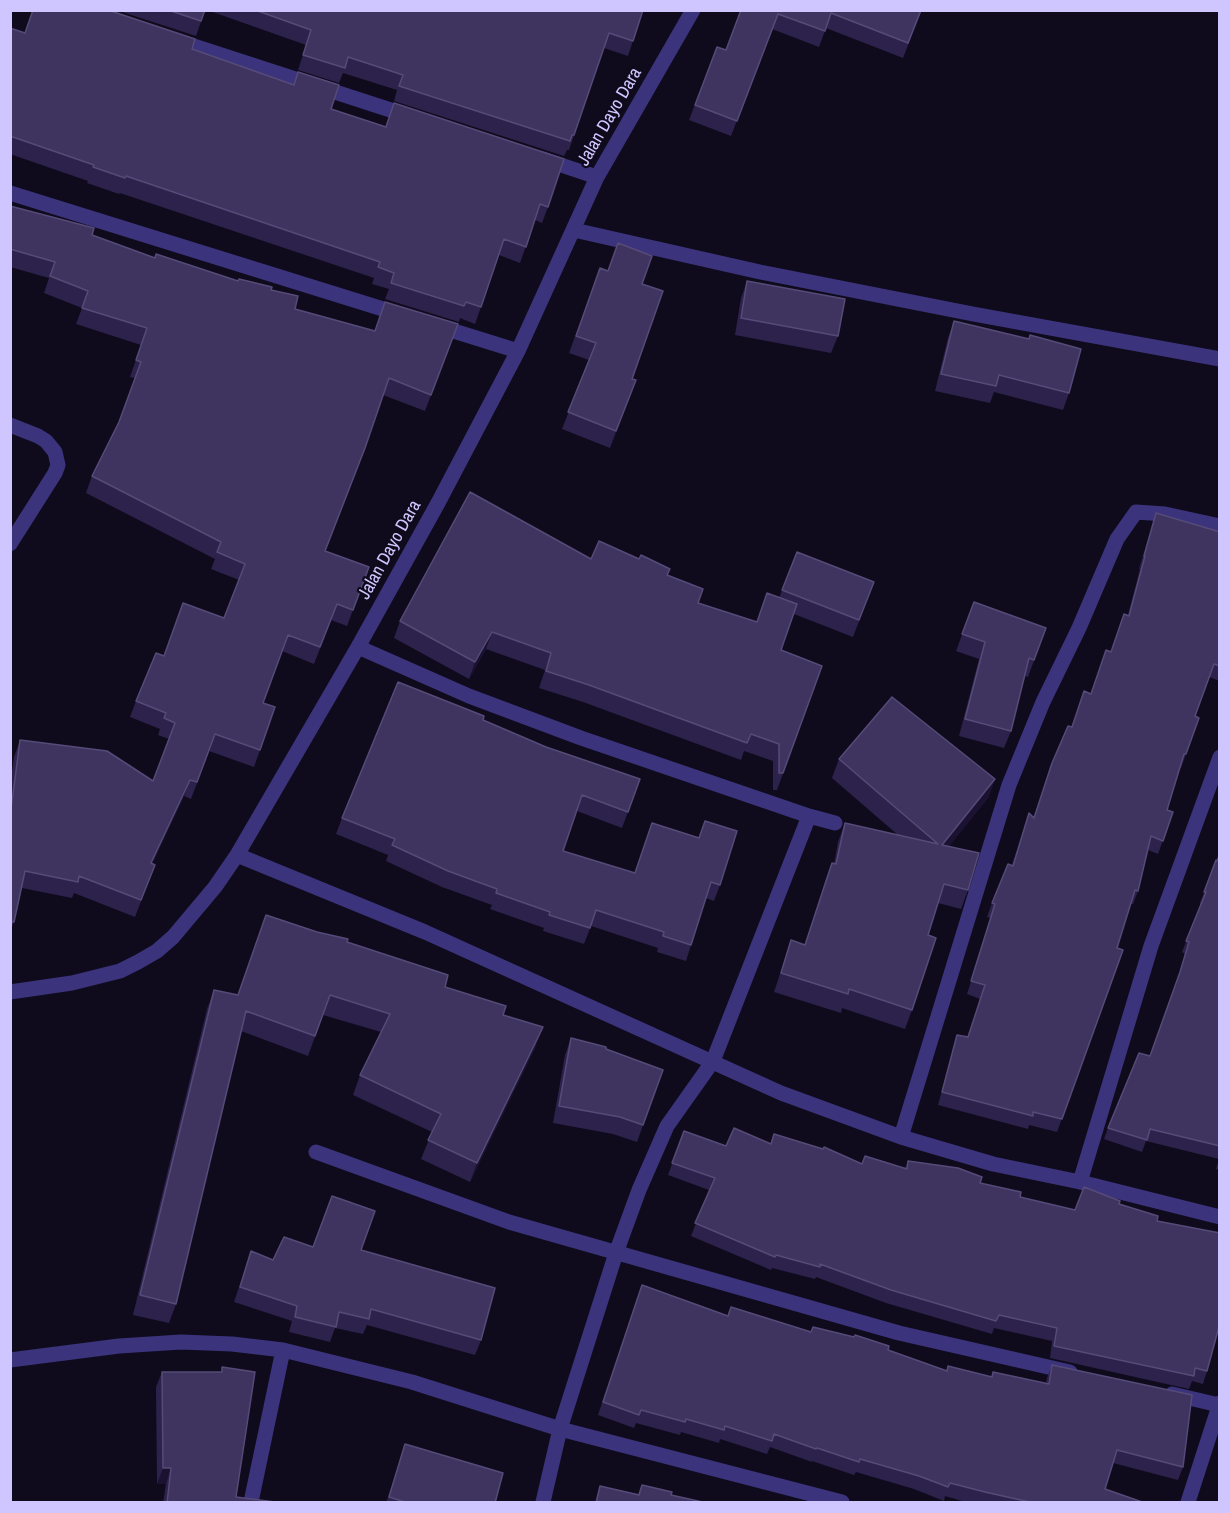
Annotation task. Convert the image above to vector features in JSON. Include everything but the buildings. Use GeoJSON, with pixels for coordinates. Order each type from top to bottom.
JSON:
{"type":"FeatureCollection","features":[{"type":"Feature","properties":{"kind":"street","name":"Jalan Dayo Dara"},"geometry":{"type":"LineString","coordinates":[[10,992],[72,983],[120,971],[157,951],[189,920],[237,855],[358,647],[438,503],[518,351],[597,177],[687,12]]}},
{"type":"Feature","properties":{"kind":"street"},"geometry":{"type":"LineString","coordinates":[[163,36],[426,121]]}},
{"type":"Feature","properties":{"kind":"street"},"geometry":{"type":"LineString","coordinates":[[528,155],[597,177]]}},
{"type":"Feature","properties":{"kind":"street"},"geometry":{"type":"LineString","coordinates":[[10,193],[518,351]]}},
{"type":"Feature","properties":{"kind":"street"},"geometry":{"type":"LineString","coordinates":[[574,230],[772,274],[962,312],[1220,359]]}},
{"type":"Feature","properties":{"kind":"street"},"geometry":{"type":"LineString","coordinates":[[10,425],[46,441],[56,452],[58,465],[56,473],[10,544]]}},
{"type":"Feature","properties":{"kind":"street"},"geometry":{"type":"LineString","coordinates":[[901,1137],[1009,785],[1042,702],[1080,628],[1117,539],[1136,512],[1165,514],[1220,526]]}},
{"type":"Feature","properties":{"kind":"street"},"geometry":{"type":"LineString","coordinates":[[358,647],[469,696],[525,717],[835,823]]}},
{"type":"Feature","properties":{"kind":"street"},"geometry":{"type":"LineString","coordinates":[[1080,1182],[1151,946],[1220,757]]}},
{"type":"Feature","properties":{"kind":"street"},"geometry":{"type":"LineString","coordinates":[[543,1503],[560,1429],[616,1253],[667,1126],[713,1061],[809,816]]}},
{"type":"Feature","properties":{"kind":"street"},"geometry":{"type":"LineString","coordinates":[[237,855],[425,932],[780,1093],[901,1137],[993,1164],[1080,1182],[1220,1217]]}},
{"type":"Feature","properties":{"kind":"street"},"geometry":{"type":"LineString","coordinates":[[316,1152],[509,1222],[899,1333],[1084,1376]]}},
{"type":"Feature","properties":{"kind":"street"},"geometry":{"type":"LineString","coordinates":[[10,1360],[118,1346],[181,1342],[232,1344],[283,1350],[412,1382],[560,1429],[842,1503]]}},
{"type":"Feature","properties":{"kind":"street"},"geometry":{"type":"LineString","coordinates":[[251,1503],[283,1350]]}},
{"type":"Feature","properties":{"kind":"street"},"geometry":{"type":"LineString","coordinates":[[1152,1390],[1219,1404],[1188,1503]]}}]}
